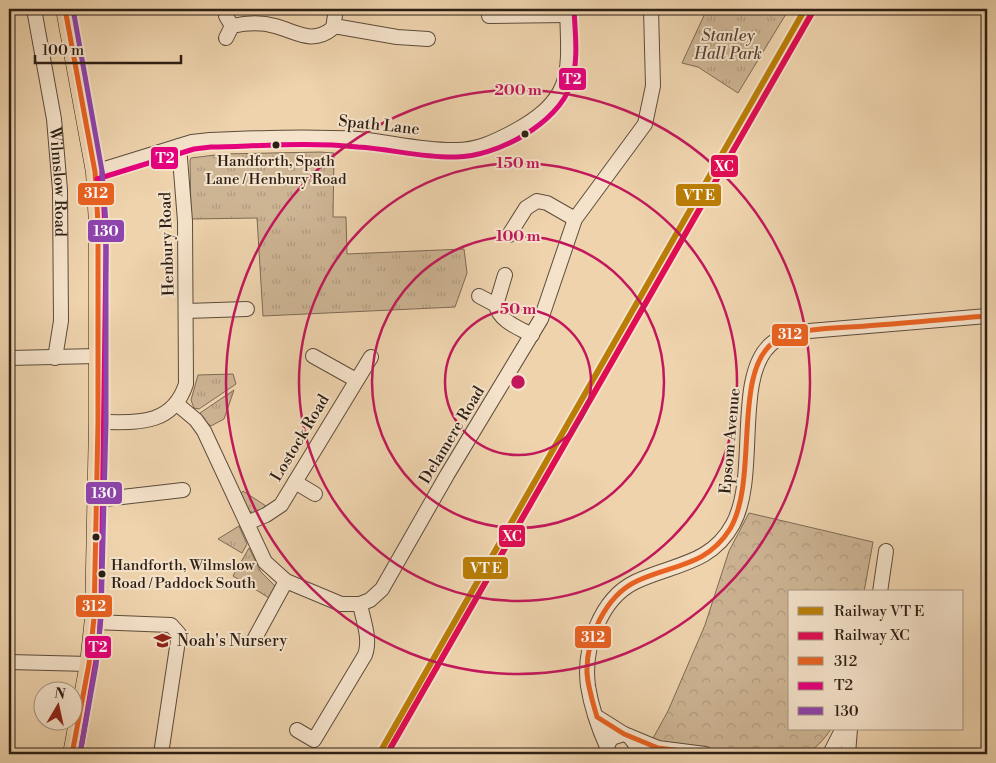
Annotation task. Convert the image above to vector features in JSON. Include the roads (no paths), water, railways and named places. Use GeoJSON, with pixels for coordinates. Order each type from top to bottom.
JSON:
{"type":"FeatureCollection","features":[{"type":"Feature","properties":{"kind":"main road","name":"Wilmslow Road"},"geometry":{"type":"LineString","coordinates":[[65,9],[95,172],[99,248],[98,422],[93,622],[89,664],[72,754]]}},
{"type":"Feature","properties":{"kind":"street","name":"Wilmslow Road"},"geometry":{"type":"LineString","coordinates":[[34,9],[54,119],[60,190],[61,320],[55,358]]}},
{"type":"Feature","properties":{"kind":"street"},"geometry":{"type":"LineString","coordinates":[[228,27],[256,23],[274,26],[304,36],[316,37],[324,35],[334,26],[336,9]]}},
{"type":"Feature","properties":{"kind":"street","name":"Delamere Road"},"geometry":{"type":"LineString","coordinates":[[360,604],[370,600],[382,590],[448,474],[532,335],[547,306],[575,219],[645,124],[653,86],[651,9]]}},
{"type":"Feature","properties":{"kind":"street"},"geometry":{"type":"LineString","coordinates":[[489,16],[567,12]]}},
{"type":"Feature","properties":{"kind":"street","name":"Spath Lane"},"geometry":{"type":"LineString","coordinates":[[95,172],[179,146],[210,140],[278,138],[360,140],[446,150],[470,149],[483,146],[530,123],[543,114],[556,101],[567,73],[567,12]]}},
{"type":"Feature","properties":{"kind":"street"},"geometry":{"type":"LineString","coordinates":[[334,26],[397,37],[428,39]]}},
{"type":"Feature","properties":{"kind":"street","name":"Henbury Road"},"geometry":{"type":"LineString","coordinates":[[178,404],[187,378],[185,221],[179,146]]}},
{"type":"Feature","properties":{"kind":"street"},"geometry":{"type":"LineString","coordinates":[[509,235],[526,208],[537,202],[548,203],[575,219]]}},
{"type":"Feature","properties":{"kind":"street"},"geometry":{"type":"LineString","coordinates":[[505,275],[496,305],[500,316],[532,335]]}},
{"type":"Feature","properties":{"kind":"street"},"geometry":{"type":"LineString","coordinates":[[479,296],[496,305]]}},
{"type":"Feature","properties":{"kind":"street","name":"Henbury Road"},"geometry":{"type":"LineString","coordinates":[[186,311],[247,309]]}},
{"type":"Feature","properties":{"kind":"street","name":"Epsom Avenue"},"geometry":{"type":"LineString","coordinates":[[607,751],[598,727],[588,686],[588,666],[594,632],[614,596],[634,582],[704,556],[724,538],[741,508],[746,476],[752,381],[759,361],[770,345],[783,337],[809,332],[987,316]]}},
{"type":"Feature","properties":{"kind":"street"},"geometry":{"type":"LineString","coordinates":[[9,358],[97,356]]}},
{"type":"Feature","properties":{"kind":"street"},"geometry":{"type":"LineString","coordinates":[[313,356],[356,380]]}},
{"type":"Feature","properties":{"kind":"street","name":"Lostock Road"},"geometry":{"type":"LineString","coordinates":[[247,523],[266,515],[281,505],[371,357]]}},
{"type":"Feature","properties":{"kind":"street"},"geometry":{"type":"LineString","coordinates":[[98,422],[142,422],[166,413],[178,404],[196,420],[204,431],[265,562],[286,581],[328,601],[341,604],[360,604],[368,648],[365,655],[314,740],[297,730]]}},
{"type":"Feature","properties":{"kind":"street"},"geometry":{"type":"LineString","coordinates":[[295,482],[315,494]]}},
{"type":"Feature","properties":{"kind":"street"},"geometry":{"type":"LineString","coordinates":[[96,500],[183,490]]}},
{"type":"Feature","properties":{"kind":"street"},"geometry":{"type":"LineString","coordinates":[[880,590],[886,551]]}},
{"type":"Feature","properties":{"kind":"street"},"geometry":{"type":"LineString","coordinates":[[255,638],[286,581]]}},
{"type":"Feature","properties":{"kind":"street"},"geometry":{"type":"LineString","coordinates":[[93,622],[171,625],[179,634],[161,754]]}},
{"type":"Feature","properties":{"kind":"street"},"geometry":{"type":"LineString","coordinates":[[9,662],[89,664]]}},
{"type":"Feature","properties":{"kind":"street"},"geometry":{"type":"LineString","coordinates":[[597,717],[653,751],[704,754]]}},
{"type":"Feature","properties":{"kind":"street"},"geometry":{"type":"LineString","coordinates":[[841,754],[831,754],[840,734],[846,730]]}},
{"type":"Feature","properties":{"kind":"street"},"geometry":{"type":"LineString","coordinates":[[848,730],[848,754]]}},
{"type":"Feature","properties":{"kind":"street"},"geometry":{"type":"LineString","coordinates":[[607,751],[611,738],[626,735]]}},
{"type":"Feature","properties":{"kind":"street"},"geometry":{"type":"LineString","coordinates":[[626,735],[636,746],[635,754]]}},
{"type":"Feature","properties":{"kind":"rail line","name":"XC"},"geometry":{"type":"LineString","coordinates":[[387,754],[812,13]]}},
{"type":"Feature","properties":{"kind":"place","name":"Handforth, Spath Lane / Henbury Road"},"geometry":{"type":"Point","coordinates":[276,145]}},
{"type":"Feature","properties":{"kind":"place","name":"Handforth, Wilmslow Road / Paddock South"},"geometry":{"type":"Point","coordinates":[102,574]}},
{"type":"Feature","properties":{"kind":"place","name":"Noah's Nursery"},"geometry":{"type":"Point","coordinates":[163,641]}},
{"type":"Feature","properties":{"kind":"park label","name":"Stanley Hall Park"},"geometry":{"type":"Point","coordinates":[728,45]}}]}
